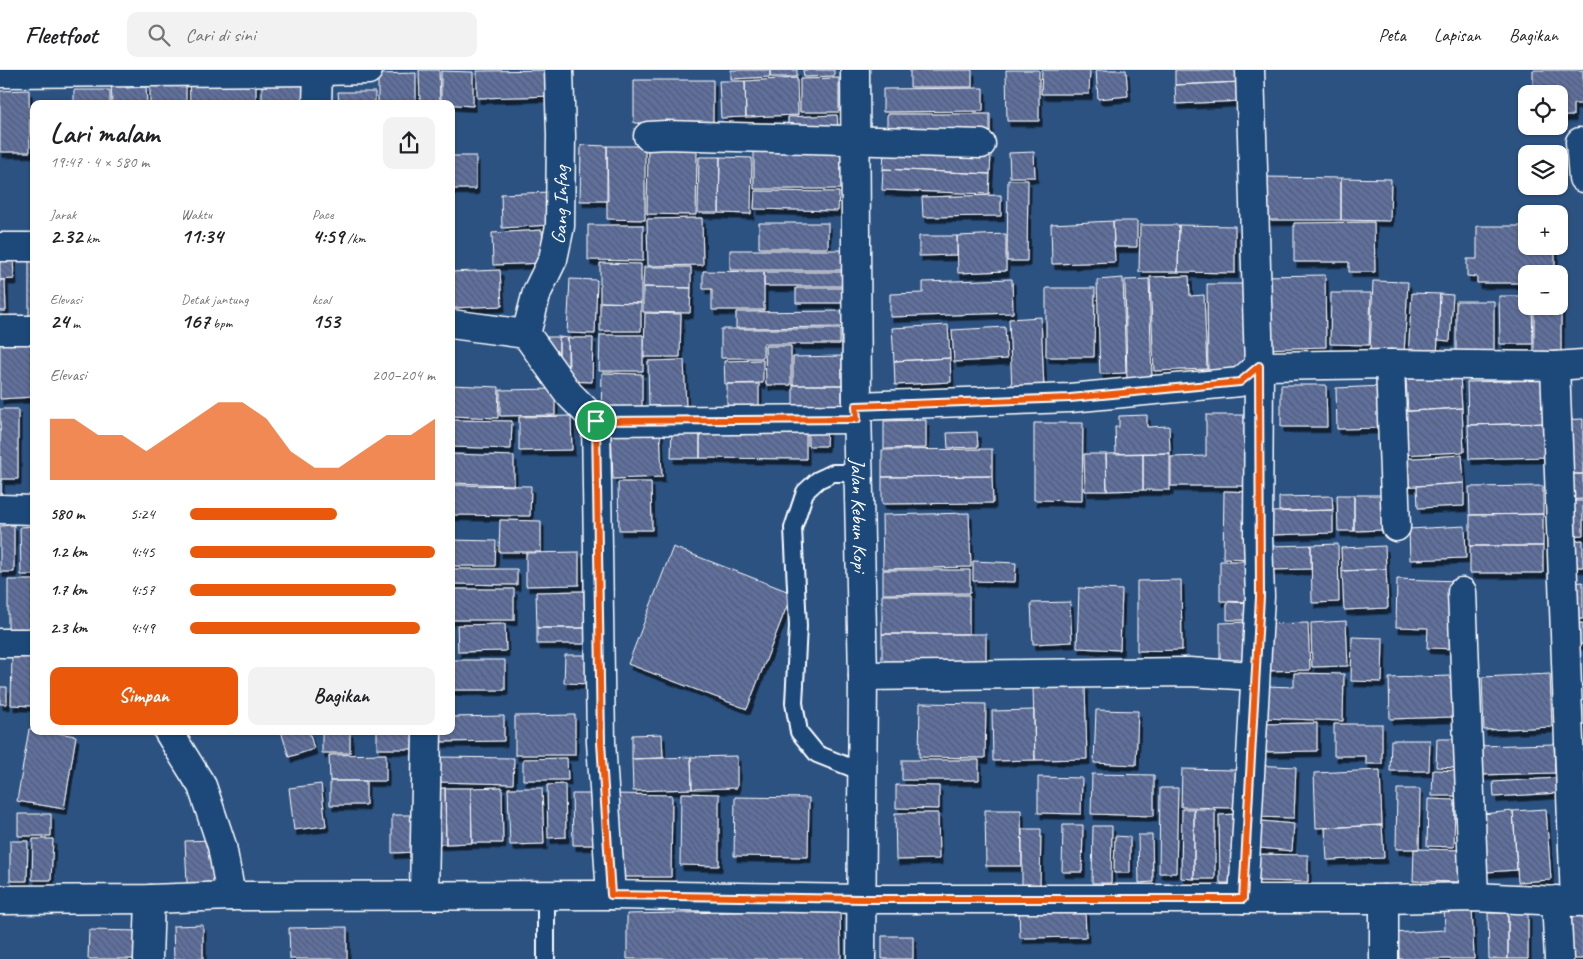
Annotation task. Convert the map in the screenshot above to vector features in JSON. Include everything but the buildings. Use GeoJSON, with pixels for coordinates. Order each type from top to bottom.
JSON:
{"type":"FeatureCollection","features":[{"type":"Feature","properties":{"kind":"street"},"geometry":{"type":"LineString","coordinates":[[0,73],[368,70]]}},
{"type":"Feature","properties":{"kind":"street","name":"Gang Infag"},"geometry":{"type":"LineString","coordinates":[[526,334],[537,292],[553,259],[560,226],[561,136],[559,70]]}},
{"type":"Feature","properties":{"kind":"street","name":"Jalan Kebun Kopi"},"geometry":{"type":"LineString","coordinates":[[855,70],[857,412],[863,676],[861,959]]}},
{"type":"Feature","properties":{"kind":"street"},"geometry":{"type":"LineString","coordinates":[[1243,899],[1260,597],[1259,366],[1250,70]]}},
{"type":"Feature","properties":{"kind":"street"},"geometry":{"type":"LineString","coordinates":[[317,100],[318,71]]}},
{"type":"Feature","properties":{"kind":"street"},"geometry":{"type":"LineString","coordinates":[[648,136],[981,144]]}},
{"type":"Feature","properties":{"kind":"street"},"geometry":{"type":"LineString","coordinates":[[1580,142],[1583,178]]}},
{"type":"Feature","properties":{"kind":"street"},"geometry":{"type":"LineString","coordinates":[[0,247],[30,247]]}},
{"type":"Feature","properties":{"kind":"street"},"geometry":{"type":"LineString","coordinates":[[455,325],[526,334],[569,394],[596,421],[601,742],[611,895]]}},
{"type":"Feature","properties":{"kind":"street"},"geometry":{"type":"LineString","coordinates":[[0,330],[30,330]]}},
{"type":"Feature","properties":{"kind":"street"},"geometry":{"type":"LineString","coordinates":[[596,421],[857,412],[1070,398],[1240,382],[1259,366],[1390,364],[1555,366],[1583,364]]}},
{"type":"Feature","properties":{"kind":"street"},"geometry":{"type":"LineString","coordinates":[[1390,364],[1396,527]]}},
{"type":"Feature","properties":{"kind":"street"},"geometry":{"type":"LineString","coordinates":[[1555,366],[1572,901],[1559,959]]}},
{"type":"Feature","properties":{"kind":"street"},"geometry":{"type":"LineString","coordinates":[[0,509],[30,510]]}},
{"type":"Feature","properties":{"kind":"street"},"geometry":{"type":"LineString","coordinates":[[1462,592],[1474,897]]}},
{"type":"Feature","properties":{"kind":"street"},"geometry":{"type":"LineString","coordinates":[[0,644],[30,642]]}},
{"type":"Feature","properties":{"kind":"street"},"geometry":{"type":"LineString","coordinates":[[863,676],[1189,672],[1255,676]]}},
{"type":"Feature","properties":{"kind":"street"},"geometry":{"type":"LineString","coordinates":[[170,735],[202,786],[222,846],[231,896]]}},
{"type":"Feature","properties":{"kind":"street"},"geometry":{"type":"LineString","coordinates":[[424,895],[427,735]]}},
{"type":"Feature","properties":{"kind":"street"},"geometry":{"type":"LineString","coordinates":[[0,900],[150,899],[231,896],[611,895],[861,899],[1384,899],[1474,897],[1572,901]]}},
{"type":"Feature","properties":{"kind":"street"},"geometry":{"type":"LineString","coordinates":[[148,959],[150,899]]}},
{"type":"Feature","properties":{"kind":"street"},"geometry":{"type":"LineString","coordinates":[[1384,899],[1384,959]]}},
{"type":"Feature","properties":{"kind":"lane"},"geometry":{"type":"LineString","coordinates":[[858,473],[833,473],[818,480],[805,492],[793,528],[798,626],[794,703],[798,732],[817,754],[862,772]]}},
{"type":"Feature","properties":{"kind":"lane"},"geometry":{"type":"LineString","coordinates":[[546,896],[546,959]]}},
{"type":"Feature","properties":{"kind":"route"},"geometry":{"type":"LineString","coordinates":[[1259,366],[1258,538],[1260,597],[1243,899],[861,899],[611,895],[601,742],[596,421],[857,419],[856,406],[1070,398],[1240,382],[1259,366]]}}]}
